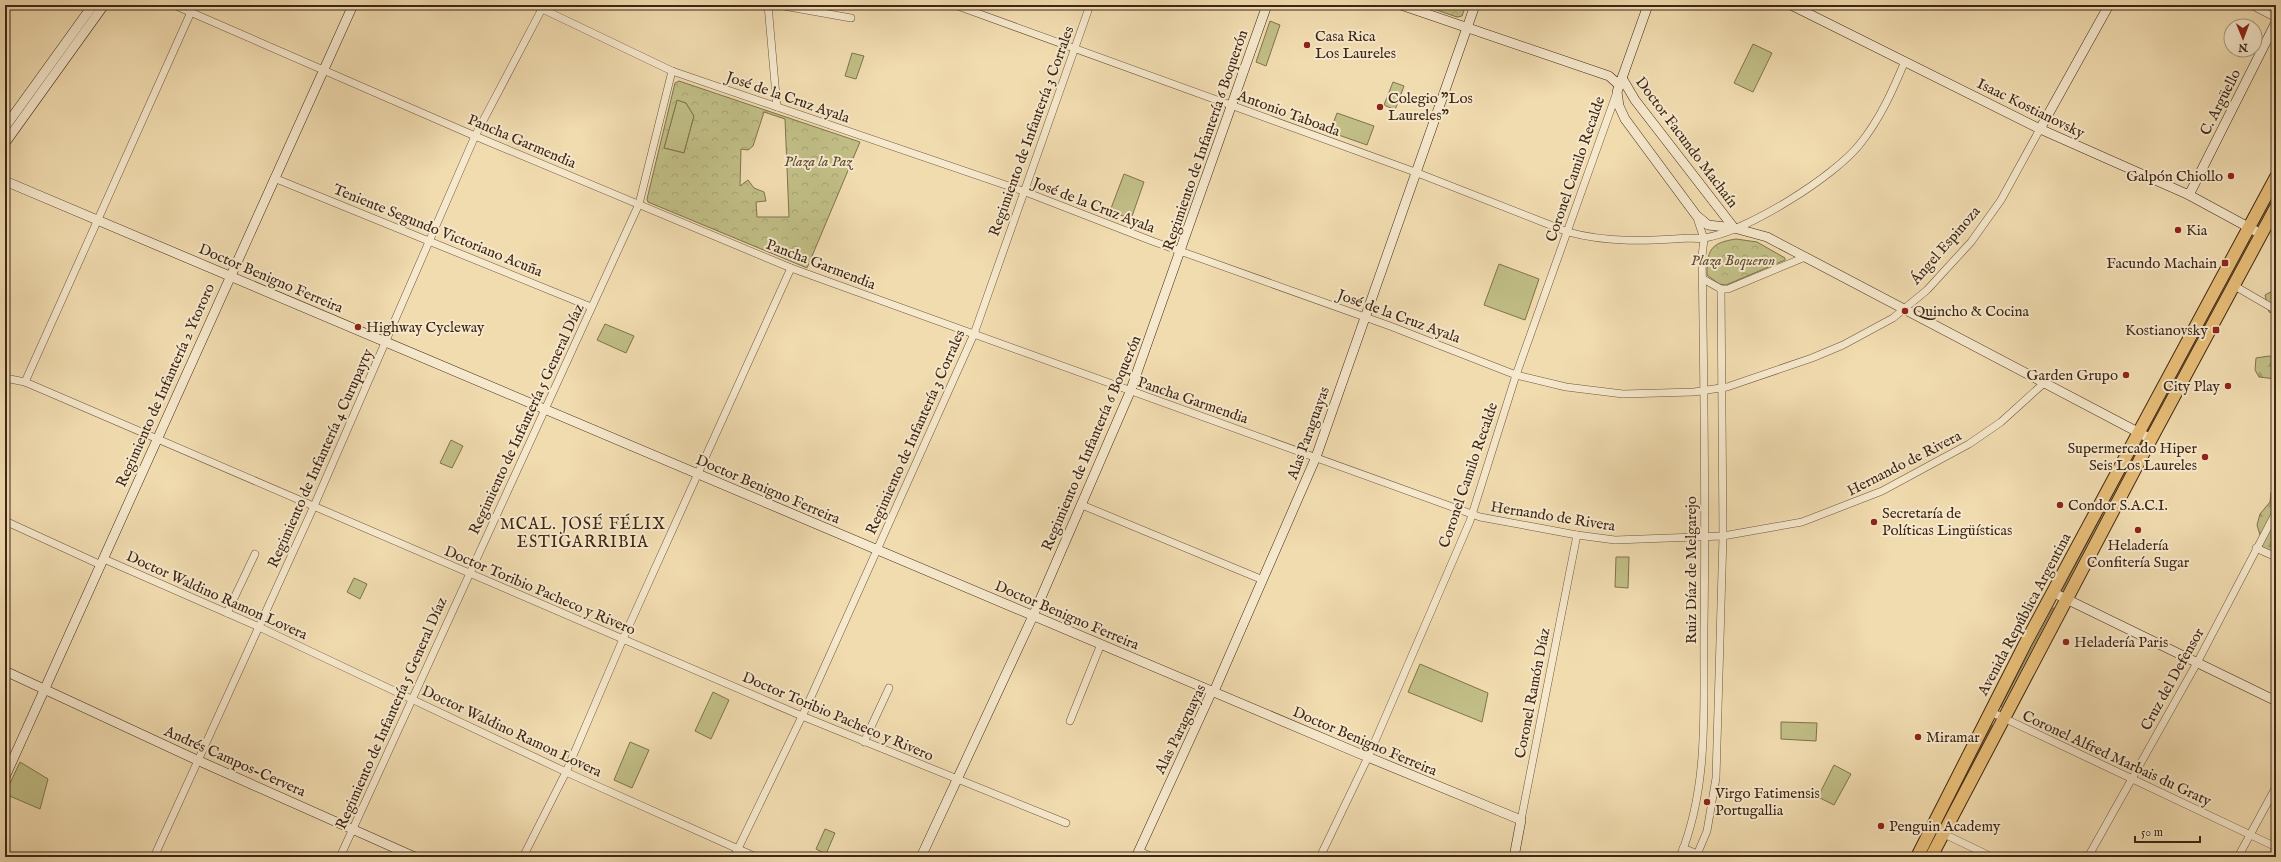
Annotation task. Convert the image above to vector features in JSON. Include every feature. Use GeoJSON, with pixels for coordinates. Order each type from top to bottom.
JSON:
{"type":"FeatureCollection","features":[{"type":"Feature","properties":{"kind":"highway","name":"Avenida República Argentina"},"geometry":{"type":"LineString","coordinates":[[1931,857],[1937,831],[1991,712],[2276,177]]}},
{"type":"Feature","properties":{"kind":"highway","name":"Avenida República Argentina"},"geometry":{"type":"LineString","coordinates":[[1917,857],[1937,831],[2004,719],[2111,515],[2276,207]]}},
{"type":"Feature","properties":{"kind":"highway"},"geometry":{"type":"LineString","coordinates":[[2111,515],[2111,510],[2141,452],[2140,432]]}},
{"type":"Feature","properties":{"kind":"street"},"geometry":{"type":"LineString","coordinates":[[5,127],[93,5]]}},
{"type":"Feature","properties":{"kind":"street"},"geometry":{"type":"LineString","coordinates":[[5,143],[104,5]]}},
{"type":"Feature","properties":{"kind":"street","name":"Pancha Garmendia"},"geometry":{"type":"LineString","coordinates":[[174,5],[475,136],[791,268],[1130,392],[1316,457],[1472,514]]}},
{"type":"Feature","properties":{"kind":"street","name":"Regimiento de Infantería 2 Ytororo"},"geometry":{"type":"LineString","coordinates":[[5,777],[156,439],[353,5]]}},
{"type":"Feature","properties":{"kind":"street","name":"José de la Cruz Ayala"},"geometry":{"type":"LineString","coordinates":[[534,5],[543,7],[672,70],[1023,191],[1181,251],[1364,316],[1516,375],[1566,387],[1623,394],[1703,390]]}},
{"type":"Feature","properties":{"kind":"street"},"geometry":{"type":"LineString","coordinates":[[768,5],[777,107]]}},
{"type":"Feature","properties":{"kind":"street"},"geometry":{"type":"LineString","coordinates":[[778,5],[851,18]]}},
{"type":"Feature","properties":{"kind":"street","name":"Antonio Taboada"},"geometry":{"type":"LineString","coordinates":[[955,5],[1415,172],[1568,232],[1587,236],[1636,241],[1704,238],[1758,218],[1805,190],[1836,167],[1860,145],[1878,119],[1905,61]]}},
{"type":"Feature","properties":{"kind":"street","name":"Regimiento de Infantería 3 Corrales"},"geometry":{"type":"LineString","coordinates":[[734,857],[802,716],[974,334],[1023,191],[1090,5]]}},
{"type":"Feature","properties":{"kind":"street","name":"Regimiento de Infantería 6 Boquerón"},"geometry":{"type":"LineString","coordinates":[[921,857],[1033,616],[1130,392],[1267,5]]}},
{"type":"Feature","properties":{"kind":"street","name":"Doctor Facundo Machaín"},"geometry":{"type":"LineString","coordinates":[[1401,5],[1609,76],[1635,100],[1734,228]]}},
{"type":"Feature","properties":{"kind":"street","name":"Alas Paraguayas"},"geometry":{"type":"LineString","coordinates":[[1138,854],[1212,692],[1215,689],[1316,457],[1364,316],[1474,5]]}},
{"type":"Feature","properties":{"kind":"street","name":"Coronel Camilo Recalde"},"geometry":{"type":"LineString","coordinates":[[1320,857],[1367,757],[1472,514],[1516,375],[1648,5]]}},
{"type":"Feature","properties":{"kind":"street","name":"Isaac Kostianovsky"},"geometry":{"type":"LineString","coordinates":[[1791,5],[2040,129],[2189,195],[2261,234]]}},
{"type":"Feature","properties":{"kind":"street","name":"Ángel Espinoza"},"geometry":{"type":"LineString","coordinates":[[1703,390],[1721,388],[1783,369],[1843,345],[1893,318],[1927,290],[1975,236],[2001,200],[2109,5]]}},
{"type":"Feature","properties":{"kind":"street"},"geometry":{"type":"LineString","coordinates":[[2251,5],[2276,18]]}},
{"type":"Feature","properties":{"kind":"street","name":"Regimiento de Infantería 4 Curupayty"},"geometry":{"type":"LineString","coordinates":[[154,857],[314,506],[475,136],[543,7]]}},
{"type":"Feature","properties":{"kind":"street"},"geometry":{"type":"LineString","coordinates":[[25,382],[192,12]]}},
{"type":"Feature","properties":{"kind":"street","name":"C. Argüello"},"geometry":{"type":"LineString","coordinates":[[2189,195],[2276,22]]}},
{"type":"Feature","properties":{"kind":"street","name":"Regimiento de Infantería 5 General Díaz"},"geometry":{"type":"LineString","coordinates":[[340,857],[639,204],[672,70]]}},
{"type":"Feature","properties":{"kind":"street","name":"Doctor Facundo Machaín"},"geometry":{"type":"LineString","coordinates":[[1619,85],[1619,106],[1625,119],[1696,215],[1708,225],[1734,228],[1767,237],[1903,310],[2140,432],[2151,440]]}},
{"type":"Feature","properties":{"kind":"street","name":"Teniente Segundo Victoriano Acuña"},"geometry":{"type":"LineString","coordinates":[[274,178],[591,307]]}},
{"type":"Feature","properties":{"kind":"street","name":"Doctor Benigno Ferreira"},"geometry":{"type":"LineString","coordinates":[[5,181],[1212,692],[1521,820]]}},
{"type":"Feature","properties":{"kind":"street","name":"Ruiz Díaz de Melgarejo"},"geometry":{"type":"LineString","coordinates":[[1680,857],[1692,827],[1697,804],[1701,779],[1703,732],[1704,238],[1696,215]]}},
{"type":"Feature","properties":{"kind":"street"},"geometry":{"type":"LineString","coordinates":[[1703,279],[1721,289],[1728,289],[1805,257]]}},
{"type":"Feature","properties":{"kind":"street"},"geometry":{"type":"LineString","coordinates":[[523,857],[566,772],[623,640],[791,268]]}},
{"type":"Feature","properties":{"kind":"street"},"geometry":{"type":"LineString","coordinates":[[2234,286],[2276,310]]}},
{"type":"Feature","properties":{"kind":"street","name":"Ruiz Díaz de Melgarejo"},"geometry":{"type":"LineString","coordinates":[[1697,856],[1707,831],[1716,778],[1716,732],[1723,536],[1721,289]]}},
{"type":"Feature","properties":{"kind":"street","name":"Doctor Toribio Pacheco y Rivero"},"geometry":{"type":"LineString","coordinates":[[6,380],[25,382],[802,716],[1066,822]]}},
{"type":"Feature","properties":{"kind":"street","name":"Hernando de Rivera"},"geometry":{"type":"LineString","coordinates":[[1472,514],[1577,535],[1615,540],[1723,536],[1802,522],[1882,491],[1969,444],[2001,422],[2044,383]]}},
{"type":"Feature","properties":{"kind":"street"},"geometry":{"type":"LineString","coordinates":[[1082,505],[1263,580]]}},
{"type":"Feature","properties":{"kind":"street","name":"Cruz del Defensor"},"geometry":{"type":"LineString","coordinates":[[2088,857],[2198,661],[2276,512]]}},
{"type":"Feature","properties":{"kind":"street","name":"Doctor Waldino Ramon Lovera"},"geometry":{"type":"LineString","coordinates":[[5,521],[259,627],[413,698],[566,772],[756,857]]}},
{"type":"Feature","properties":{"kind":"street","name":"Coronel Ramón Díaz"},"geometry":{"type":"LineString","coordinates":[[1514,857],[1577,535]]}},
{"type":"Feature","properties":{"kind":"street"},"geometry":{"type":"LineString","coordinates":[[2256,548],[2276,557]]}},
{"type":"Feature","properties":{"kind":"street"},"geometry":{"type":"LineString","coordinates":[[227,613],[255,554]]}},
{"type":"Feature","properties":{"kind":"street"},"geometry":{"type":"LineString","coordinates":[[2054,593],[2198,661],[2276,701]]}},
{"type":"Feature","properties":{"kind":"street"},"geometry":{"type":"LineString","coordinates":[[1070,721],[1101,644]]}},
{"type":"Feature","properties":{"kind":"street","name":"Andrés Campos-Cervera"},"geometry":{"type":"LineString","coordinates":[[5,671],[197,760],[415,857]]}},
{"type":"Feature","properties":{"kind":"street"},"geometry":{"type":"LineString","coordinates":[[864,742],[889,688]]}},
{"type":"Feature","properties":{"kind":"street","name":"Coronel Alfred Marbais du Graty"},"geometry":{"type":"LineString","coordinates":[[1991,712],[2276,847]]}},
{"type":"Feature","properties":{"kind":"street"},"geometry":{"type":"LineString","coordinates":[[1703,732],[1716,732]]}},
{"type":"Feature","properties":{"kind":"street"},"geometry":{"type":"LineString","coordinates":[[2238,857],[2276,787]]}},
{"type":"Feature","properties":{"kind":"street"},"geometry":{"type":"LineString","coordinates":[[1937,831],[1992,857]]}},
{"type":"Feature","properties":{"kind":"street"},"geometry":{"type":"LineString","coordinates":[[1684,848],[1697,856]]}},
{"type":"Feature","properties":{"kind":"street"},"geometry":{"type":"LineString","coordinates":[[1138,854],[1152,857]]}},
{"type":"Feature","properties":{"kind":"green space"},"geometry":{"type":"Polygon","coordinates":[[[1422,5],[1466,5],[1462,16],[1457,17],[1422,5]]]}},
{"type":"Feature","properties":{"kind":"green space"},"geometry":{"type":"Polygon","coordinates":[[[1270,21],[1280,25],[1266,66],[1256,62],[1270,21]]]}},
{"type":"Feature","properties":{"kind":"green space"},"geometry":{"type":"Polygon","coordinates":[[[1753,44],[1772,53],[1753,92],[1734,83],[1753,44]]]}},
{"type":"Feature","properties":{"kind":"green space"},"geometry":{"type":"Polygon","coordinates":[[[852,53],[864,56],[856,79],[845,76],[852,53]]]}},
{"type":"Feature","properties":{"kind":"green space","name":"Plaza la Paz"},"geometry":{"type":"Polygon","coordinates":[[[679,81],[860,142],[807,268],[648,202],[647,199],[675,83],[679,81]],[[677,100],[664,148],[684,153],[694,116],[686,103],[677,100]],[[764,112],[753,146],[748,150],[741,149],[740,186],[748,180],[754,188],[764,192],[766,201],[756,202],[757,217],[789,217],[785,119],[764,112]]]}},
{"type":"Feature","properties":{"kind":"green space"},"geometry":{"type":"Polygon","coordinates":[[[1393,82],[1404,86],[1395,110],[1384,105],[1393,82]]]}},
{"type":"Feature","properties":{"kind":"green space"},"geometry":{"type":"Polygon","coordinates":[[[677,100],[686,103],[694,116],[684,153],[664,148],[677,100]]]}},
{"type":"Feature","properties":{"kind":"green space"},"geometry":{"type":"Polygon","coordinates":[[[1337,113],[1374,126],[1367,145],[1330,132],[1337,113]]]}},
{"type":"Feature","properties":{"kind":"green space"},"geometry":{"type":"Polygon","coordinates":[[[1124,174],[1144,182],[1131,219],[1110,211],[1124,174]]]}},
{"type":"Feature","properties":{"kind":"green space"},"geometry":{"type":"Polygon","coordinates":[[[2276,189],[2276,198],[2259,229],[2256,226],[2276,189]]]}},
{"type":"Feature","properties":{"kind":"green space","name":"Plaza Boqueron"},"geometry":{"type":"Polygon","coordinates":[[[1736,239],[1757,242],[1785,258],[1785,260],[1726,285],[1719,284],[1707,275],[1709,254],[1715,246],[1720,243],[1736,239]]]}},
{"type":"Feature","properties":{"kind":"green space"},"geometry":{"type":"Polygon","coordinates":[[[2248,242],[2251,242],[2149,432],[2147,430],[2248,242]]]}},
{"type":"Feature","properties":{"kind":"green space"},"geometry":{"type":"Polygon","coordinates":[[[1499,264],[1539,279],[1525,320],[1484,305],[1499,264]]]}},
{"type":"Feature","properties":{"kind":"green space"},"geometry":{"type":"Polygon","coordinates":[[[2276,289],[2276,315],[2269,312],[2265,295],[2276,289]]]}},
{"type":"Feature","properties":{"kind":"green space"},"geometry":{"type":"Polygon","coordinates":[[[605,324],[634,336],[626,353],[597,340],[605,324]]]}},
{"type":"Feature","properties":{"kind":"green space"},"geometry":{"type":"Polygon","coordinates":[[[2269,356],[2276,358],[2276,379],[2259,377],[2255,370],[2256,358],[2269,356]]]}},
{"type":"Feature","properties":{"kind":"green space"},"geometry":{"type":"Polygon","coordinates":[[[451,440],[463,446],[452,468],[440,463],[451,440]]]}},
{"type":"Feature","properties":{"kind":"green space"},"geometry":{"type":"Polygon","coordinates":[[[2136,450],[2139,450],[2063,593],[2062,591],[2136,450]]]}},
{"type":"Feature","properties":{"kind":"green space"},"geometry":{"type":"Polygon","coordinates":[[[2276,489],[2274,537],[2276,542],[2276,557],[2261,553],[2261,538],[2257,525],[2260,514],[2270,502],[2271,492],[2276,489]]]}},
{"type":"Feature","properties":{"kind":"green space"},"geometry":{"type":"Polygon","coordinates":[[[1616,557],[1629,557],[1628,588],[1615,587],[1616,557]]]}},
{"type":"Feature","properties":{"kind":"green space"},"geometry":{"type":"Polygon","coordinates":[[[354,578],[367,584],[360,599],[347,592],[354,578]]]}},
{"type":"Feature","properties":{"kind":"green space"},"geometry":{"type":"Polygon","coordinates":[[[2053,608],[2056,608],[2003,708],[2001,706],[2053,608]]]}},
{"type":"Feature","properties":{"kind":"green space"},"geometry":{"type":"Polygon","coordinates":[[[1420,664],[1488,693],[1482,722],[1408,692],[1420,664]]]}},
{"type":"Feature","properties":{"kind":"green space"},"geometry":{"type":"Polygon","coordinates":[[[713,692],[729,700],[711,739],[695,731],[713,692]]]}},
{"type":"Feature","properties":{"kind":"green space"},"geometry":{"type":"Polygon","coordinates":[[[1781,722],[1817,723],[1816,741],[1781,739],[1781,722]]]}},
{"type":"Feature","properties":{"kind":"green space"},"geometry":{"type":"Polygon","coordinates":[[[1992,725],[1994,726],[1942,824],[1940,822],[1992,725]]]}},
{"type":"Feature","properties":{"kind":"green space"},"geometry":{"type":"Polygon","coordinates":[[[630,742],[649,750],[632,788],[614,780],[630,742]]]}},
{"type":"Feature","properties":{"kind":"green space"},"geometry":{"type":"Polygon","coordinates":[[[20,762],[48,779],[40,809],[5,794],[20,762]]]}},
{"type":"Feature","properties":{"kind":"green space"},"geometry":{"type":"Polygon","coordinates":[[[1834,765],[1851,774],[1834,805],[1818,797],[1834,765]]]}},
{"type":"Feature","properties":{"kind":"green space"},"geometry":{"type":"Polygon","coordinates":[[[825,829],[835,833],[826,854],[816,849],[825,829]]]}},
{"type":"Feature","properties":{"kind":"place","name":"Casa Rica Los Laureles"},"geometry":{"type":"Point","coordinates":[1307,45]}},
{"type":"Feature","properties":{"kind":"place","name":"Colegio \"Los Laureles\""},"geometry":{"type":"Point","coordinates":[1380,107]}},
{"type":"Feature","properties":{"kind":"place","name":"Galpón Chiollo"},"geometry":{"type":"Point","coordinates":[2231,176]}},
{"type":"Feature","properties":{"kind":"place","name":"Kia"},"geometry":{"type":"Point","coordinates":[2178,230]}},
{"type":"Feature","properties":{"kind":"place","name":"Facundo Machain"},"geometry":{"type":"Point","coordinates":[2225,263]}},
{"type":"Feature","properties":{"kind":"place","name":"Quincho & Cocina"},"geometry":{"type":"Point","coordinates":[1905,311]}},
{"type":"Feature","properties":{"kind":"place","name":"Highway Cycleway"},"geometry":{"type":"Point","coordinates":[358,327]}},
{"type":"Feature","properties":{"kind":"place","name":"Kostianovsky"},"geometry":{"type":"Point","coordinates":[2216,330]}},
{"type":"Feature","properties":{"kind":"place","name":"Garden Grupo"},"geometry":{"type":"Point","coordinates":[2126,375]}},
{"type":"Feature","properties":{"kind":"place","name":"City Play"},"geometry":{"type":"Point","coordinates":[2228,386]}},
{"type":"Feature","properties":{"kind":"place","name":"Supermercado Hiper Seis Los Laureles"},"geometry":{"type":"Point","coordinates":[2205,457]}},
{"type":"Feature","properties":{"kind":"place","name":"Condor S.A.C.I."},"geometry":{"type":"Point","coordinates":[2060,505]}},
{"type":"Feature","properties":{"kind":"place","name":"Secretaría de Políticas Lingüísticas"},"geometry":{"type":"Point","coordinates":[1874,522]}},
{"type":"Feature","properties":{"kind":"place","name":"Heladería Confitería Sugar"},"geometry":{"type":"Point","coordinates":[2138,530]}},
{"type":"Feature","properties":{"kind":"place","name":"Heladería Paris"},"geometry":{"type":"Point","coordinates":[2066,642]}},
{"type":"Feature","properties":{"kind":"place","name":"Miramar"},"geometry":{"type":"Point","coordinates":[1918,737]}},
{"type":"Feature","properties":{"kind":"place","name":"Virgo Fatimensis Portugallia"},"geometry":{"type":"Point","coordinates":[1707,802]}},
{"type":"Feature","properties":{"kind":"place","name":"Penguin Academy"},"geometry":{"type":"Point","coordinates":[1881,826]}},
{"type":"Feature","properties":{"kind":"district","name":"MCAL. JOSÉ FÉLIX ESTIGARRIBIA"},"geometry":{"type":"Point","coordinates":[583,532]}}]}
